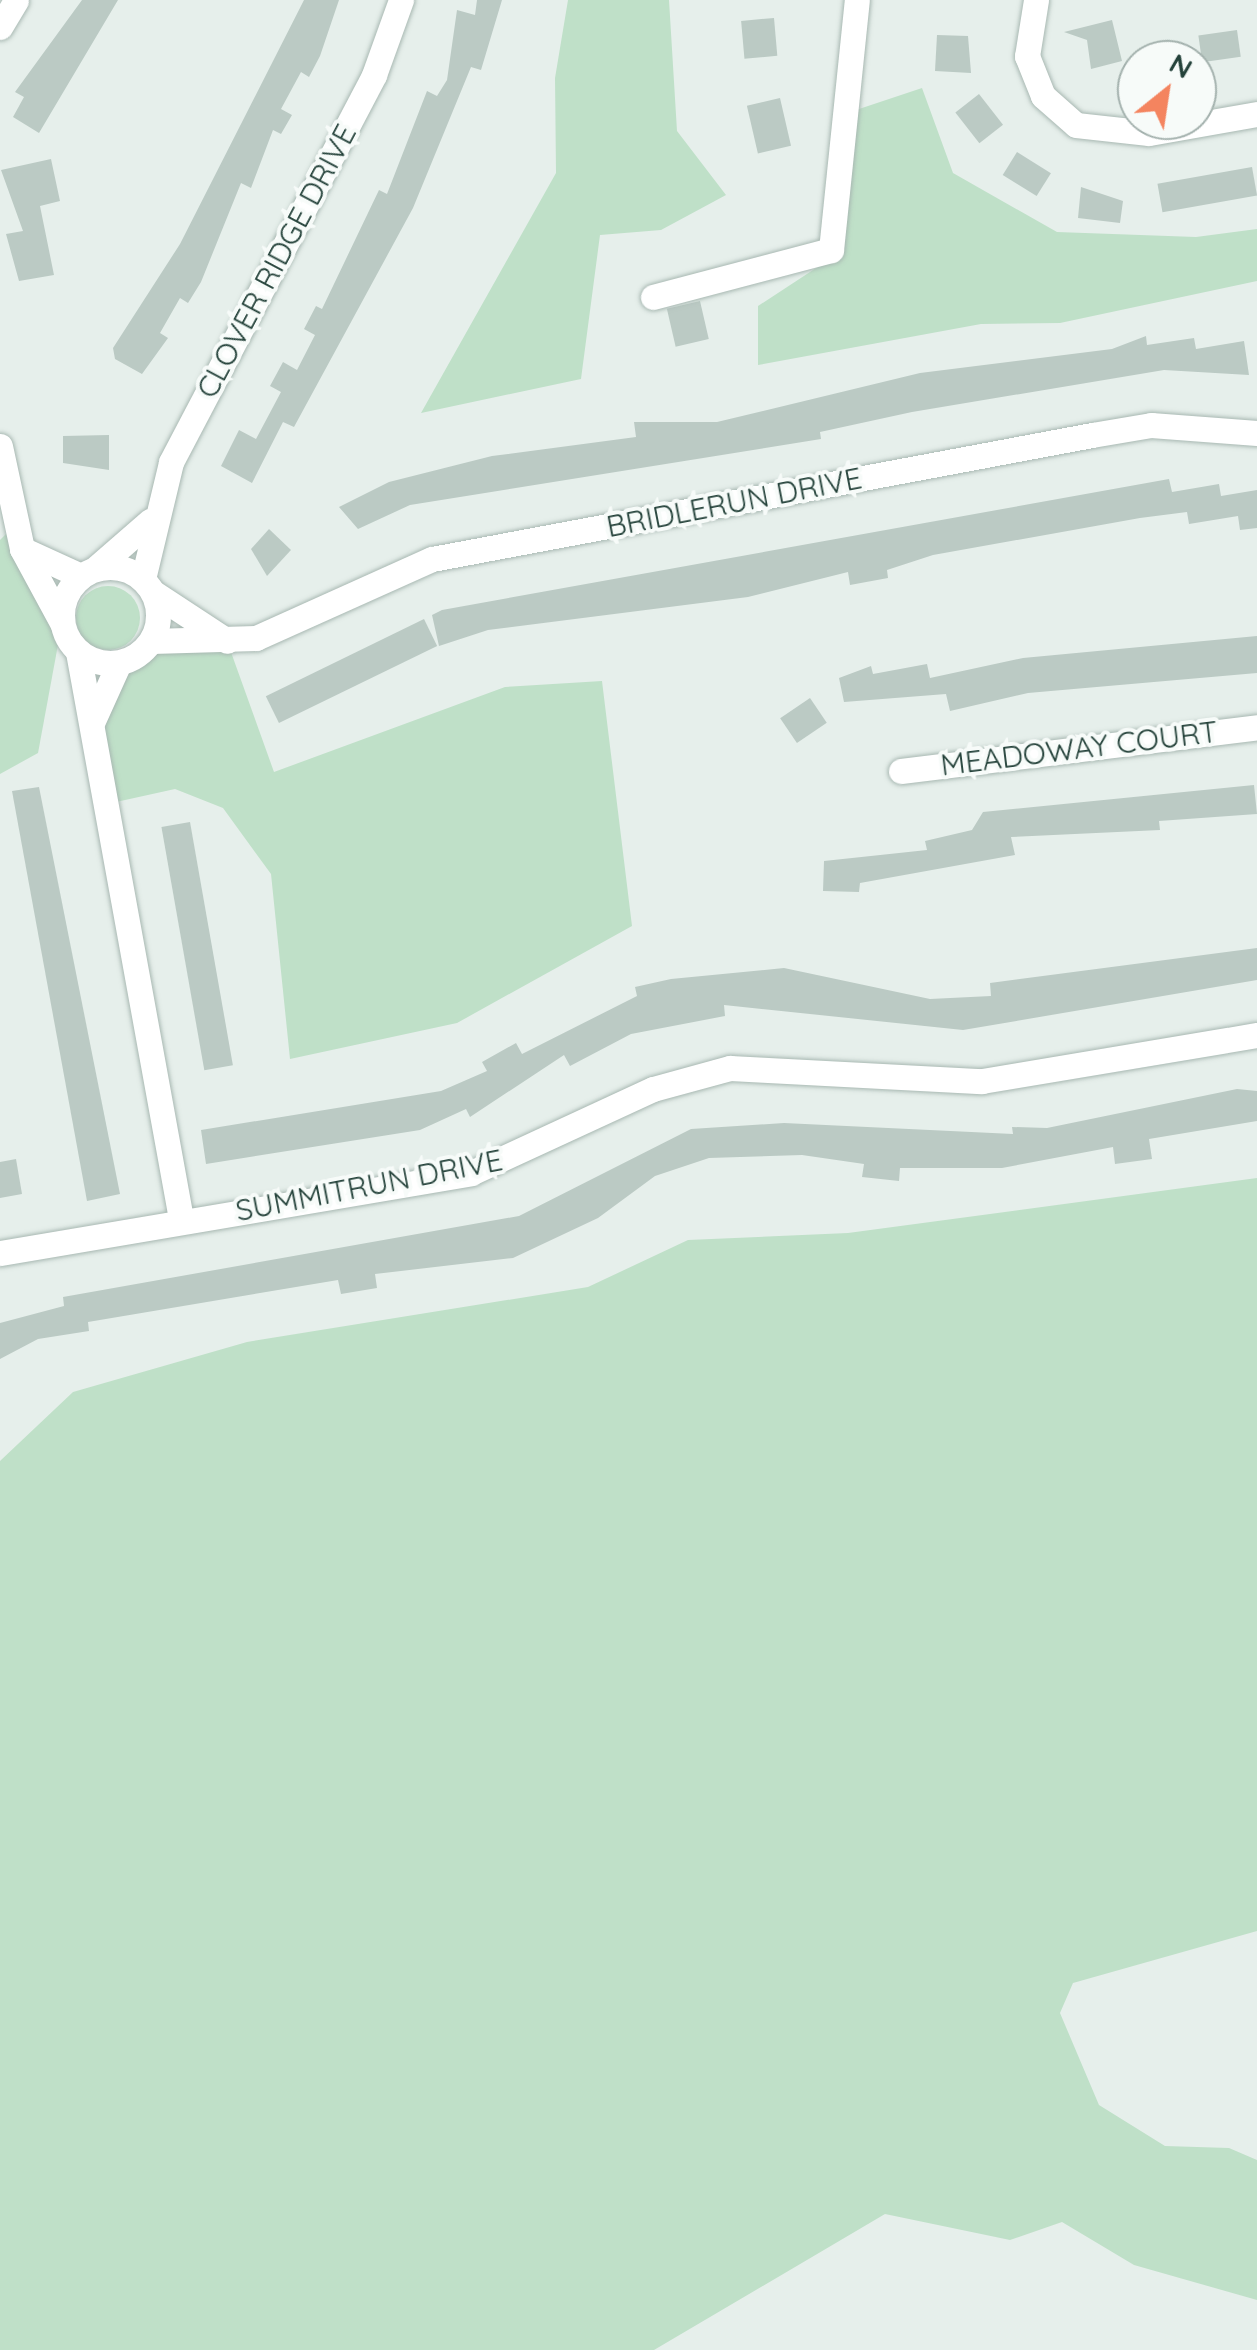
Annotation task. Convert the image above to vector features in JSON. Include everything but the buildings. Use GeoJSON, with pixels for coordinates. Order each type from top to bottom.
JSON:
{"type":"FeatureCollection","features":[{"type":"Feature","properties":{"kind":"street"},"geometry":{"type":"LineString","coordinates":[[0,27],[16,0]]}},
{"type":"Feature","properties":{"kind":"street","name":"CLOVER RIDGE DRIVE"},"geometry":{"type":"LineString","coordinates":[[151,641],[150,522],[171,462],[374,74],[401,0]]}},
{"type":"Feature","properties":{"kind":"street"},"geometry":{"type":"LineString","coordinates":[[653,297],[831,250],[856,0]]}},
{"type":"Feature","properties":{"kind":"street"},"geometry":{"type":"LineString","coordinates":[[1036,0],[1027,56],[1043,96],[1076,126],[1149,134],[1257,114]]}},
{"type":"Feature","properties":{"kind":"street","name":"BRIDLERUN DRIVE"},"geometry":{"type":"LineString","coordinates":[[151,641],[256,638],[432,559],[1112,432],[1257,433]]}},
{"type":"Feature","properties":{"kind":"street"},"geometry":{"type":"LineString","coordinates":[[0,446],[22,550],[78,652],[181,1220]]}},
{"type":"Feature","properties":{"kind":"street"},"geometry":{"type":"LineString","coordinates":[[62,622],[89,572],[150,522]]}},
{"type":"Feature","properties":{"kind":"street"},"geometry":{"type":"LineString","coordinates":[[22,550],[148,586],[227,641]]}},
{"type":"Feature","properties":{"kind":"street"},"geometry":{"type":"LineString","coordinates":[[92,723],[119,662],[151,641]]}},
{"type":"Feature","properties":{"kind":"street"},"geometry":{"type":"LineString","coordinates":[[78,652],[119,662]]}},
{"type":"Feature","properties":{"kind":"street","name":"MEADOWAY COURT"},"geometry":{"type":"LineString","coordinates":[[900,771],[1257,727]]}},
{"type":"Feature","properties":{"kind":"street","name":"SUMMITRUN DRIVE"},"geometry":{"type":"LineString","coordinates":[[0,1253],[506,1163],[653,1088],[730,1068],[982,1081],[1257,1034]]}},
{"type":"Feature","properties":{"kind":"green space"},"geometry":{"type":"Polygon","coordinates":[[[568,0],[669,0],[677,131],[726,195],[661,230],[600,235],[581,379],[421,413],[556,173],[555,78],[568,0]]]}},
{"type":"Feature","properties":{"kind":"green space"},"geometry":{"type":"Polygon","coordinates":[[[922,88],[953,173],[1057,232],[1196,237],[1257,229],[1257,281],[1060,323],[981,324],[758,365],[758,306],[842,251],[856,110],[922,88]]]}},
{"type":"Feature","properties":{"kind":"green space"},"geometry":{"type":"Polygon","coordinates":[[[16,524],[62,623],[38,753],[0,774],[0,540],[16,524]]]}},
{"type":"Feature","properties":{"kind":"green space"},"geometry":{"type":"Polygon","coordinates":[[[108,586],[130,596],[140,618],[130,640],[108,650],[86,640],[76,618],[86,596],[108,586]]]}},
{"type":"Feature","properties":{"kind":"green space"},"geometry":{"type":"Polygon","coordinates":[[[151,641],[227,641],[274,772],[505,687],[602,681],[632,926],[457,1023],[290,1059],[271,874],[223,808],[175,789],[107,804],[92,723],[119,663],[151,641]]]}},
{"type":"Feature","properties":{"kind":"green space"},"geometry":{"type":"Polygon","coordinates":[[[1257,1178],[1257,1931],[1073,1983],[1060,2013],[1099,2105],[1165,2146],[1229,2148],[1257,2160],[1257,2300],[1134,2265],[1062,2222],[1010,2240],[885,2214],[654,2350],[0,2350],[0,1461],[73,1392],[247,1342],[588,1287],[688,1240],[848,1233],[1257,1178]]]}}]}
